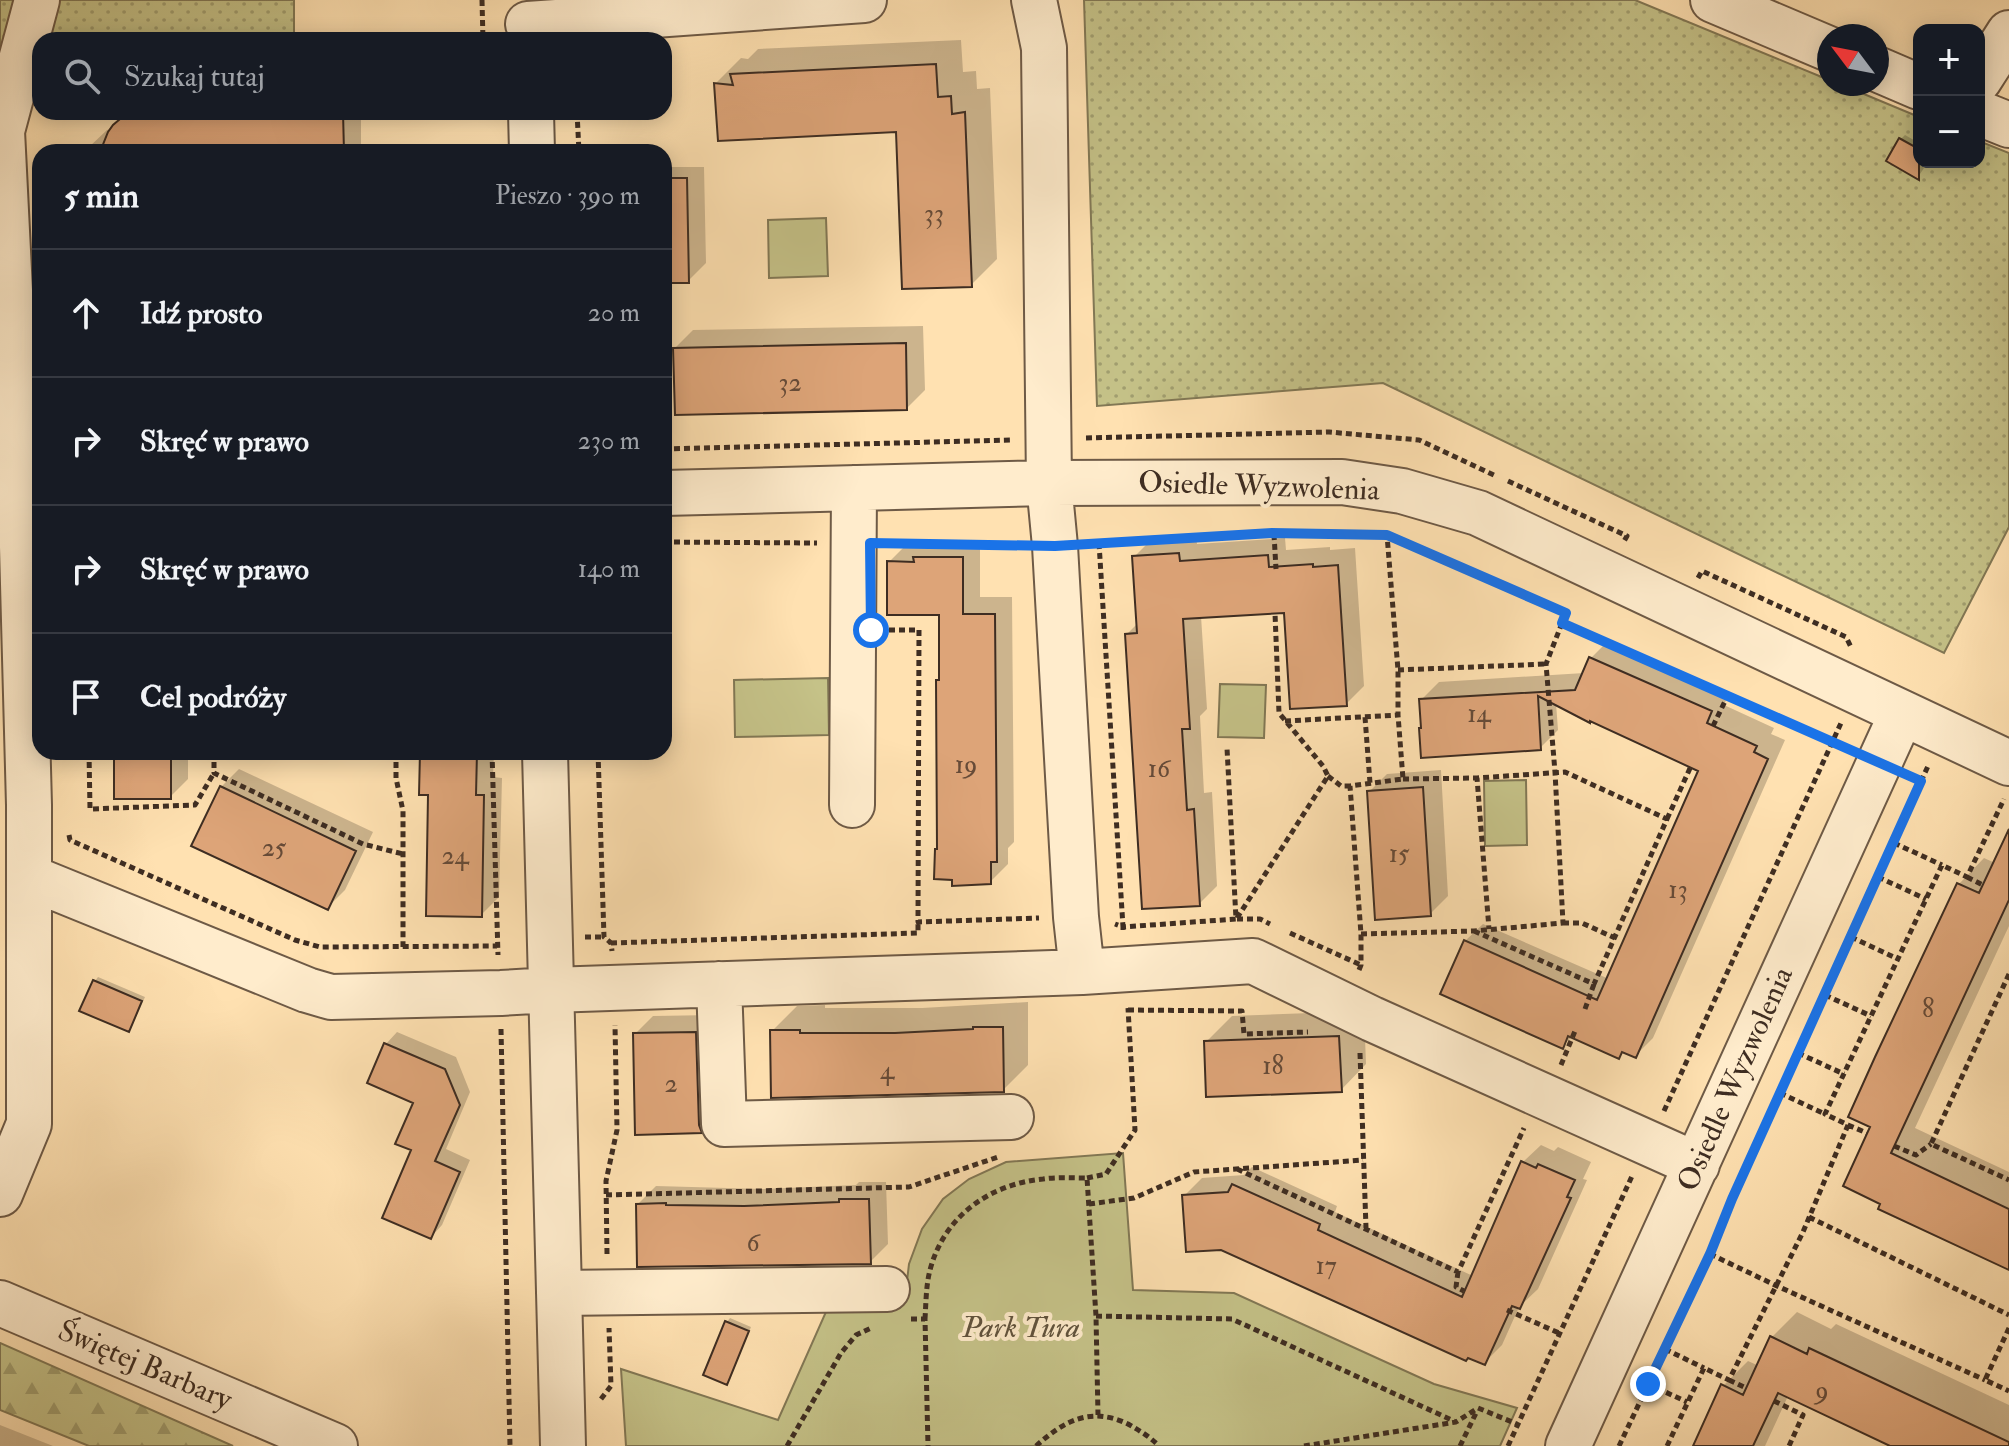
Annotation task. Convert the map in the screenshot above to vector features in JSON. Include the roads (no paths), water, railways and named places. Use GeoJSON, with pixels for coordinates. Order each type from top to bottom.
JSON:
{"type":"FeatureCollection","features":[{"type":"Feature","properties":{"kind":"street"},"geometry":{"type":"LineString","coordinates":[[0,1194],[29,1124],[29,877],[20,510],[2,131],[37,0]]}},
{"type":"Feature","properties":{"kind":"street"},"geometry":{"type":"LineString","coordinates":[[528,21],[864,0]]}},
{"type":"Feature","properties":{"kind":"street"},"geometry":{"type":"LineString","coordinates":[[1034,0],[1044,48],[1049,483],[1082,972]]}},
{"type":"Feature","properties":{"kind":"street"},"geometry":{"type":"LineString","coordinates":[[1713,0],[1817,44]]}},
{"type":"Feature","properties":{"kind":"street"},"geometry":{"type":"LineString","coordinates":[[1985,71],[2009,33]]}},
{"type":"Feature","properties":{"kind":"street"},"geometry":{"type":"LineString","coordinates":[[1889,74],[1913,84]]}},
{"type":"Feature","properties":{"kind":"street"},"geometry":{"type":"LineString","coordinates":[[1985,115],[2009,125]]}},
{"type":"Feature","properties":{"kind":"street"},"geometry":{"type":"LineString","coordinates":[[531,120],[532,144]]}},
{"type":"Feature","properties":{"kind":"street","name":"Osiedle Wyzwolenia"},"geometry":{"type":"LineString","coordinates":[[672,493],[1049,483],[1342,482],[1402,491],[1478,513],[2009,763]]}},
{"type":"Feature","properties":{"kind":"street"},"geometry":{"type":"LineString","coordinates":[[852,805],[854,488]]}},
{"type":"Feature","properties":{"kind":"street","name":"Osiedle Wyzwolenia"},"geometry":{"type":"LineString","coordinates":[[1568,1446],[1902,713]]}},
{"type":"Feature","properties":{"kind":"street"},"geometry":{"type":"LineString","coordinates":[[545,760],[563,1446]]}},
{"type":"Feature","properties":{"kind":"street"},"geometry":{"type":"LineString","coordinates":[[29,877],[331,997],[1082,972],[1253,961],[1372,1019],[1697,1165]]}},
{"type":"Feature","properties":{"kind":"street"},"geometry":{"type":"LineString","coordinates":[[719,984],[724,1124],[1010,1136]]}},
{"type":"Feature","properties":{"kind":"street"},"geometry":{"type":"LineString","coordinates":[[559,1293],[608,1293],[888,1311]]}},
{"type":"Feature","properties":{"kind":"street","name":"Świętej Barbary"},"geometry":{"type":"LineString","coordinates":[[0,1303],[335,1446]]}},
{"type":"Feature","properties":{"kind":"park label","name":"Park Tura"},"geometry":{"type":"Point","coordinates":[1021,1327]}}]}
